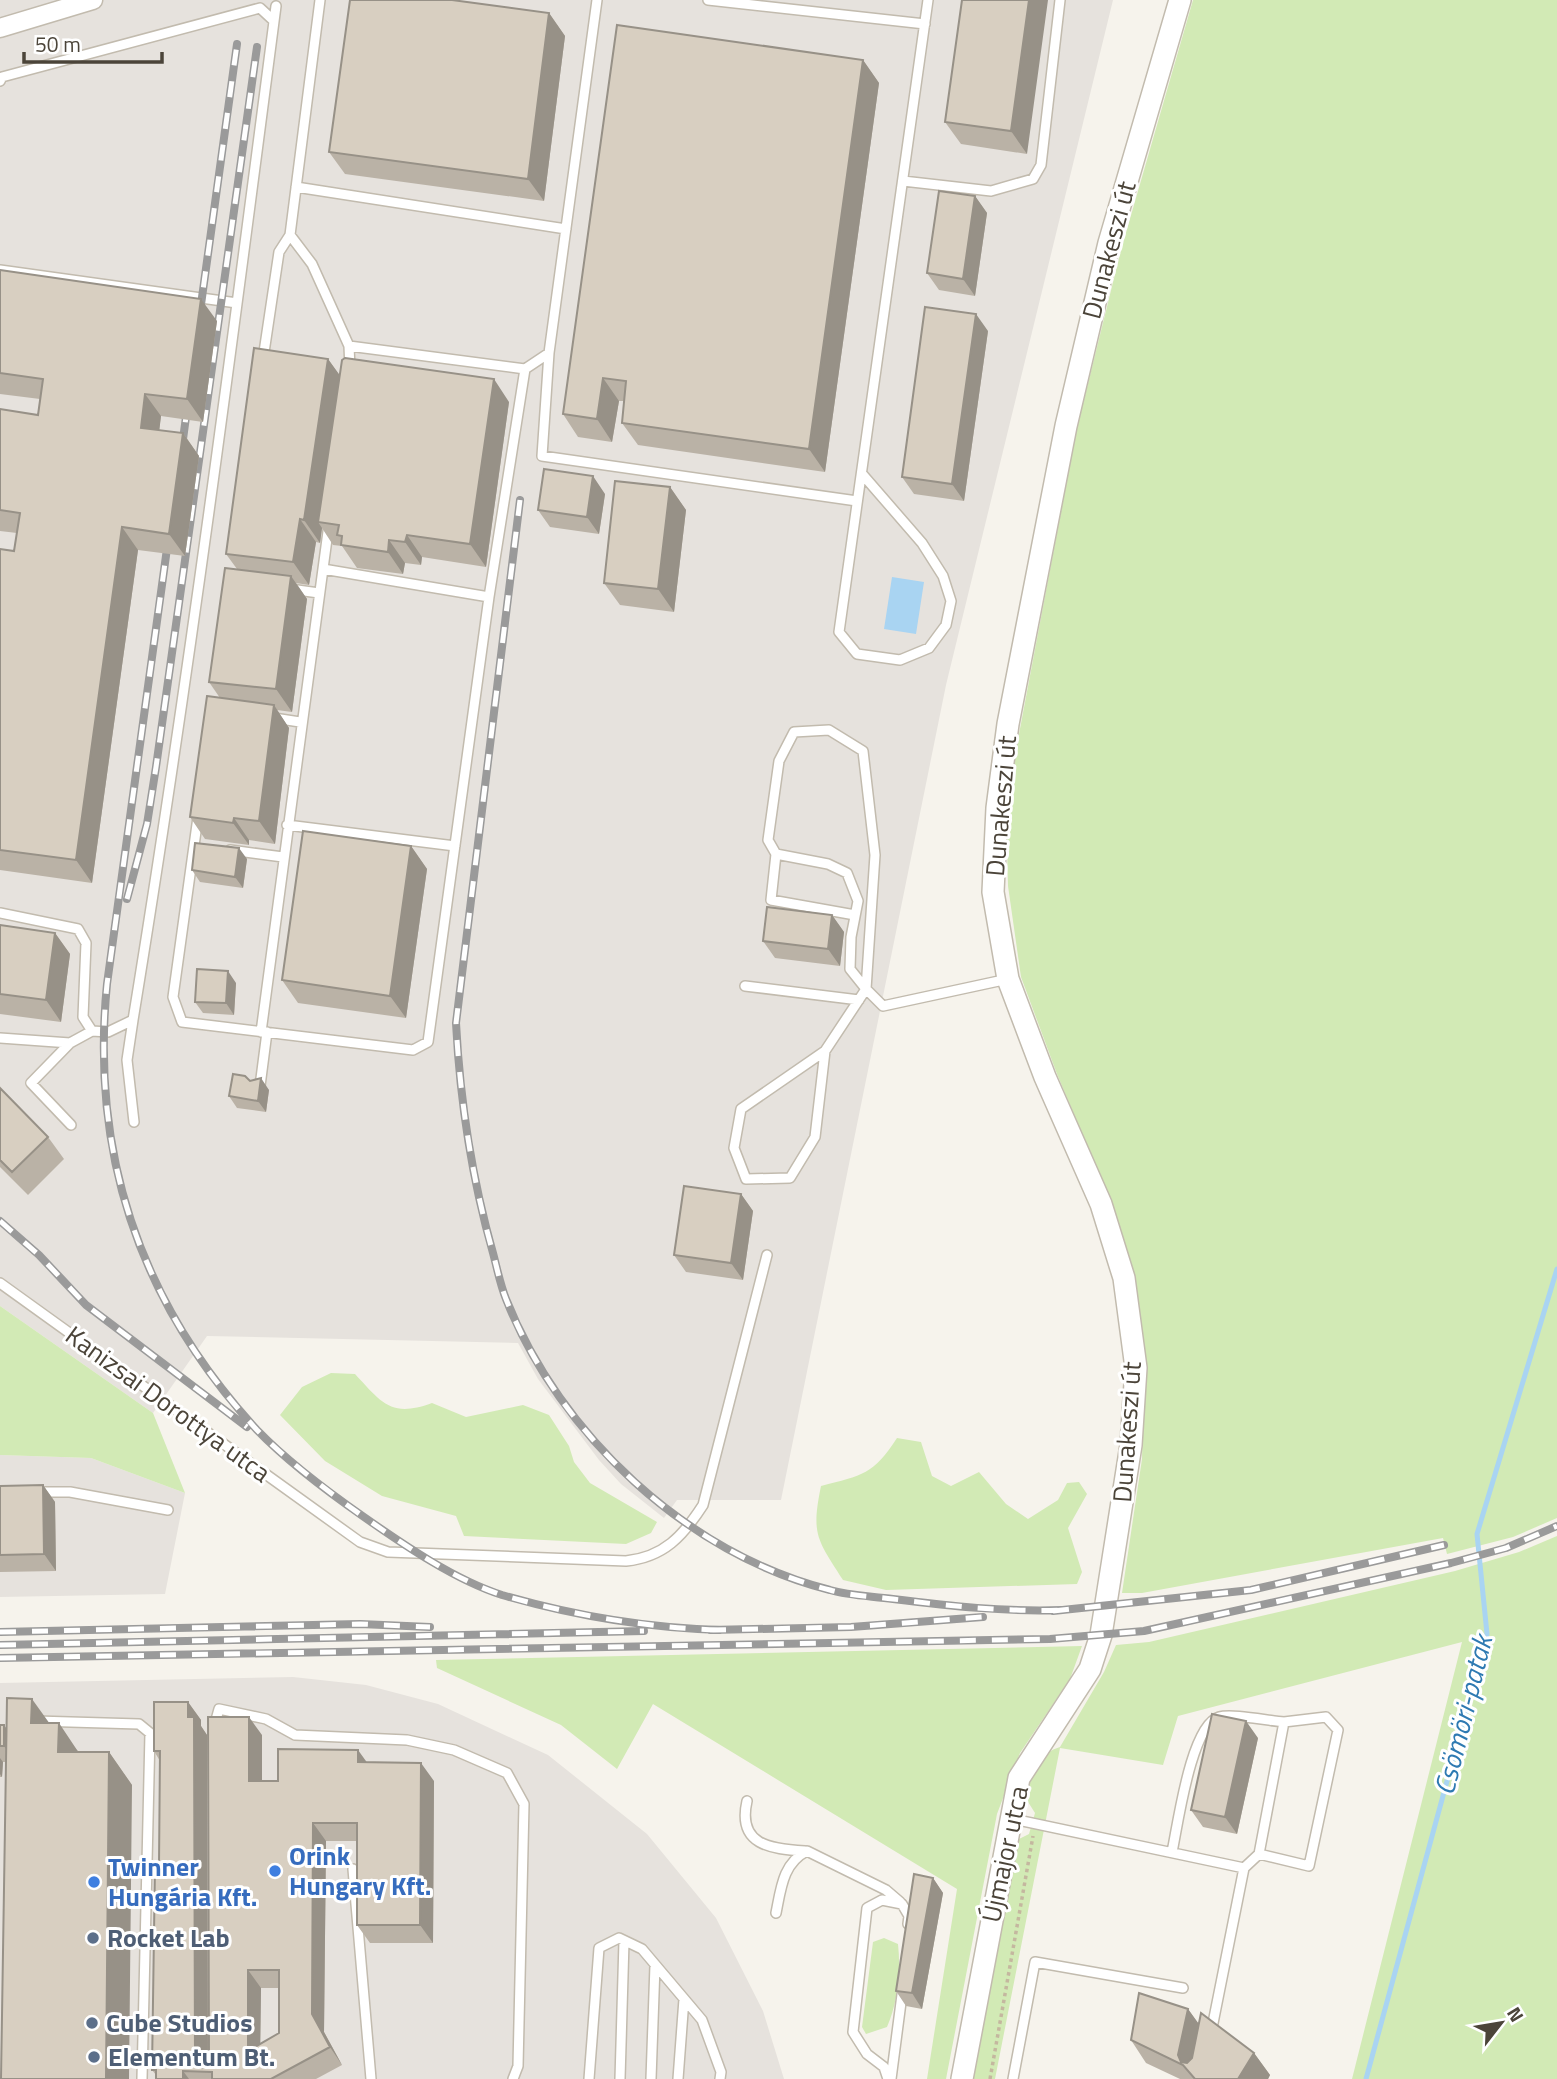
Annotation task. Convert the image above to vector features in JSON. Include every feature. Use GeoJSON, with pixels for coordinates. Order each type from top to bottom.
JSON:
{"type":"FeatureCollection","features":[{"type":"Feature","properties":{"kind":"street"},"geometry":{"type":"LineString","coordinates":[[0,28],[93,0]]}},
{"type":"Feature","properties":{"kind":"street","name":"Dunakeszi út"},"geometry":{"type":"LineString","coordinates":[[1105,1607],[1132,1445],[1136,1368],[1124,1278],[1101,1204],[1045,1077],[1008,979],[993,892],[997,807],[1008,724],[1066,426],[1106,256],[1180,0]]}},
{"type":"Feature","properties":{"kind":"street","name":"Újmajor utca"},"geometry":{"type":"LineString","coordinates":[[962,2079],[1019,1778],[1090,1669],[1105,1607]]}},
{"type":"Feature","properties":{"kind":"lane"},"geometry":{"type":"LineString","coordinates":[[261,376],[279,252],[290,235],[320,0]]}},
{"type":"Feature","properties":{"kind":"lane"},"geometry":{"type":"LineString","coordinates":[[597,0],[549,353],[542,456],[858,501]]}},
{"type":"Feature","properties":{"kind":"lane"},"geometry":{"type":"LineString","coordinates":[[708,0],[925,24]]}},
{"type":"Feature","properties":{"kind":"lane"},"geometry":{"type":"LineString","coordinates":[[863,475],[922,543],[943,576],[950,601],[946,625],[929,648],[900,660],[857,654],[839,632],[928,0]]}},
{"type":"Feature","properties":{"kind":"lane"},"geometry":{"type":"LineString","coordinates":[[903,181],[991,191],[1032,179],[1041,165],[1060,0]]}},
{"type":"Feature","properties":{"kind":"lane"},"geometry":{"type":"LineString","coordinates":[[134,1122],[127,1060],[162,841],[276,6]]}},
{"type":"Feature","properties":{"kind":"lane"},"geometry":{"type":"LineString","coordinates":[[0,80],[2,77],[260,8],[274,21]]}},
{"type":"Feature","properties":{"kind":"lane"},"geometry":{"type":"LineString","coordinates":[[296,187],[566,229]]}},
{"type":"Feature","properties":{"kind":"lane"},"geometry":{"type":"LineString","coordinates":[[290,235],[312,264],[349,346],[351,379]]}},
{"type":"Feature","properties":{"kind":"lane"},"geometry":{"type":"LineString","coordinates":[[0,270],[237,303]]}},
{"type":"Feature","properties":{"kind":"lane"},"geometry":{"type":"LineString","coordinates":[[349,346],[525,369],[549,353]]}},
{"type":"Feature","properties":{"kind":"lane"},"geometry":{"type":"LineString","coordinates":[[200,804],[173,998],[182,1022],[413,1050],[428,1042],[489,597],[525,369]]}},
{"type":"Feature","properties":{"kind":"lane"},"geometry":{"type":"LineString","coordinates":[[260,1086],[283,857],[331,515]]}},
{"type":"Feature","properties":{"kind":"lane"},"geometry":{"type":"LineString","coordinates":[[323,569],[489,597]]}},
{"type":"Feature","properties":{"kind":"lane"},"geometry":{"type":"LineString","coordinates":[[281,588],[319,593]]}},
{"type":"Feature","properties":{"kind":"lane"},"geometry":{"type":"LineString","coordinates":[[263,717],[300,722]]}},
{"type":"Feature","properties":{"kind":"lane"},"geometry":{"type":"LineString","coordinates":[[825,1051],[816,1137],[790,1178],[746,1179],[734,1148],[741,1109],[825,1051],[866,989],[875,855],[863,751],[830,730],[794,732],[779,761],[768,840],[776,854],[771,900],[855,915]]}},
{"type":"Feature","properties":{"kind":"lane"},"geometry":{"type":"LineString","coordinates":[[288,825],[455,846]]}},
{"type":"Feature","properties":{"kind":"lane"},"geometry":{"type":"LineString","coordinates":[[194,845],[207,846]]}},
{"type":"Feature","properties":{"kind":"lane"},"geometry":{"type":"LineString","coordinates":[[219,848],[283,857]]}},
{"type":"Feature","properties":{"kind":"lane"},"geometry":{"type":"LineString","coordinates":[[776,854],[828,864],[847,873],[858,901],[850,969],[883,1006],[1008,979]]}},
{"type":"Feature","properties":{"kind":"lane"},"geometry":{"type":"LineString","coordinates":[[0,914],[78,929],[86,943],[83,1017],[92,1031]]}},
{"type":"Feature","properties":{"kind":"lane"},"geometry":{"type":"LineString","coordinates":[[745,986],[859,1000]]}},
{"type":"Feature","properties":{"kind":"lane"},"geometry":{"type":"LineString","coordinates":[[71,1125],[31,1083],[70,1043],[92,1031],[108,1032],[133,1020]]}},
{"type":"Feature","properties":{"kind":"lane"},"geometry":{"type":"LineString","coordinates":[[0,1038],[70,1043]]}},
{"type":"Feature","properties":{"kind":"lane","name":"Kanizsai Dorottya utca"},"geometry":{"type":"LineString","coordinates":[[0,1283],[360,1542],[388,1552],[626,1561],[648,1559],[671,1544],[690,1526],[704,1505],[767,1255]]}},
{"type":"Feature","properties":{"kind":"lane"},"geometry":{"type":"LineString","coordinates":[[28,1492],[69,1492],[168,1510]]}},
{"type":"Feature","properties":{"kind":"lane"},"geometry":{"type":"LineString","coordinates":[[214,1738],[214,1724],[219,1709],[266,1719],[295,1735],[407,1740],[454,1750],[507,1773],[524,1804],[518,2066],[513,2079]]}},
{"type":"Feature","properties":{"kind":"lane"},"geometry":{"type":"LineString","coordinates":[[1172,1852],[1191,1765],[1206,1725],[1220,1716],[1284,1722],[1326,1717],[1338,1730],[1309,1866],[1259,1854]]}},
{"type":"Feature","properties":{"kind":"lane"},"geometry":{"type":"LineString","coordinates":[[23,1721],[139,1724],[150,1733],[142,2079]]}},
{"type":"Feature","properties":{"kind":"lane"},"geometry":{"type":"LineString","coordinates":[[1209,2042],[1244,1868],[1259,1854],[1284,1722]]}},
{"type":"Feature","properties":{"kind":"lane"},"geometry":{"type":"LineString","coordinates":[[747,1801],[743,1817],[748,1832],[760,1843],[780,1850],[807,1851],[886,1890],[902,1903],[909,1916],[907,1941]]}},
{"type":"Feature","properties":{"kind":"lane"},"geometry":{"type":"LineString","coordinates":[[1011,1818],[1244,1868]]}},
{"type":"Feature","properties":{"kind":"lane"},"geometry":{"type":"LineString","coordinates":[[776,1913],[781,1885],[793,1859],[807,1851]]}},
{"type":"Feature","properties":{"kind":"lane"},"geometry":{"type":"LineString","coordinates":[[353,1869],[371,2079]]}},
{"type":"Feature","properties":{"kind":"lane"},"geometry":{"type":"LineString","coordinates":[[890,2079],[884,2067],[867,2054],[853,2032],[867,1908],[882,1900],[902,1903]]}},
{"type":"Feature","properties":{"kind":"lane"},"geometry":{"type":"LineString","coordinates":[[589,2079],[599,1948],[619,1938],[642,1949],[702,2020],[721,2072],[720,2079]]}},
{"type":"Feature","properties":{"kind":"lane"},"geometry":{"type":"LineString","coordinates":[[620,2079],[624,1941]]}},
{"type":"Feature","properties":{"kind":"lane"},"geometry":{"type":"LineString","coordinates":[[1013,2079],[1035,1962],[1183,1988]]}},
{"type":"Feature","properties":{"kind":"lane"},"geometry":{"type":"LineString","coordinates":[[651,2079],[655,1965]]}},
{"type":"Feature","properties":{"kind":"lane"},"geometry":{"type":"LineString","coordinates":[[890,2079],[903,1980]]}},
{"type":"Feature","properties":{"kind":"lane"},"geometry":{"type":"LineString","coordinates":[[678,2079],[684,1999]]}},
{"type":"Feature","properties":{"kind":"path"},"geometry":{"type":"LineString","coordinates":[[990,2079],[1036,1824]]}},
{"type":"Feature","properties":{"kind":"shaded area"},"geometry":{"type":"Polygon","coordinates":[[[0,0],[1113,0],[946,685],[781,1500],[677,1500],[664,1518],[621,1484],[599,1460],[538,1379],[518,1343],[207,1336],[153,1413],[0,1306],[0,0]]]}},
{"type":"Feature","properties":{"kind":"shaded area"},"geometry":{"type":"Polygon","coordinates":[[[0,1455],[91,1458],[185,1493],[165,1594],[0,1597],[0,1455]]]}},
{"type":"Feature","properties":{"kind":"shaded area"},"geometry":{"type":"Polygon","coordinates":[[[293,1677],[366,1685],[438,1704],[548,1755],[647,1834],[716,1918],[763,2011],[784,2079],[0,2079],[0,1683],[293,1677]]]}},
{"type":"Feature","properties":{"kind":"green space"},"geometry":{"type":"Polygon","coordinates":[[[1193,0],[1557,0],[1557,1518],[1513,1537],[1447,1554],[1443,1538],[1142,1593],[1122,1593],[1142,1459],[1144,1367],[1109,1198],[1057,1074],[1021,977],[1008,886],[1006,803],[1076,432],[1121,250],[1193,0]]]}},
{"type":"Feature","properties":{"kind":"green space"},"geometry":{"type":"Polygon","coordinates":[[[0,1306],[153,1413],[185,1493],[91,1458],[0,1455],[0,1306]]]}},
{"type":"Feature","properties":{"kind":"green space"},"geometry":{"type":"Polygon","coordinates":[[[331,1373],[355,1374],[380,1400],[397,1408],[406,1409],[432,1403],[466,1417],[523,1405],[549,1415],[569,1446],[574,1462],[590,1483],[657,1522],[651,1533],[626,1544],[464,1536],[456,1516],[382,1496],[325,1461],[280,1415],[302,1387],[331,1373]]]}},
{"type":"Feature","properties":{"kind":"green space"},"geometry":{"type":"Polygon","coordinates":[[[897,1438],[921,1442],[932,1476],[951,1486],[979,1472],[1006,1504],[1028,1519],[1058,1500],[1067,1483],[1079,1482],[1087,1494],[1068,1528],[1082,1572],[1077,1584],[886,1590],[843,1580],[818,1536],[817,1516],[821,1486],[866,1472],[881,1460],[897,1438]]]}},
{"type":"Feature","properties":{"kind":"green space"},"geometry":{"type":"Polygon","coordinates":[[[1557,1536],[1557,2079],[1352,2079],[1462,1642],[1178,1716],[1163,1765],[1060,1748],[995,2079],[966,2079],[1013,1842],[1029,1834],[1035,1813],[1023,1794],[1025,1786],[1040,1759],[1060,1747],[1104,1672],[1116,1645],[1149,1642],[1455,1571],[1519,1552],[1557,1536]]]}},
{"type":"Feature","properties":{"kind":"green space"},"geometry":{"type":"Polygon","coordinates":[[[1082,1646],[1070,1679],[1020,1753],[997,1814],[946,2079],[927,2079],[957,1889],[653,1704],[617,1769],[561,1725],[437,1668],[436,1660],[1082,1646]]]}},
{"type":"Feature","properties":{"kind":"green space"},"geometry":{"type":"Polygon","coordinates":[[[884,1938],[898,1944],[899,1976],[896,1997],[887,2027],[866,2034],[862,2027],[873,1942],[884,1938]]]}},
{"type":"Feature","properties":{"kind":"water"},"geometry":{"type":"Polygon","coordinates":[[[892,577],[924,582],[916,634],[884,629],[892,577]]]}},
{"type":"Feature","properties":{"kind":"building"},"geometry":{"type":"Polygon","coordinates":[[[350,0],[452,0],[549,13],[528,179],[329,152],[350,0]]]}},
{"type":"Feature","properties":{"kind":"building"},"geometry":{"type":"Polygon","coordinates":[[[962,0],[1029,0],[1011,131],[945,122],[962,0]]]}},
{"type":"Feature","properties":{"kind":"building"},"geometry":{"type":"Polygon","coordinates":[[[617,25],[863,60],[809,449],[622,423],[626,381],[603,378],[597,419],[563,414],[617,25]]]}},
{"type":"Feature","properties":{"kind":"building"},"geometry":{"type":"Polygon","coordinates":[[[939,191],[975,196],[963,279],[927,273],[939,191]]]}},
{"type":"Feature","properties":{"kind":"building"},"geometry":{"type":"Polygon","coordinates":[[[0,270],[201,299],[187,399],[145,394],[141,428],[183,433],[169,534],[122,527],[76,860],[0,850],[0,549],[14,551],[20,513],[0,510],[0,409],[38,415],[43,379],[0,373],[0,270]]]}},
{"type":"Feature","properties":{"kind":"building"},"geometry":{"type":"Polygon","coordinates":[[[925,307],[976,314],[952,484],[902,477],[925,307]]]}},
{"type":"Feature","properties":{"kind":"building"},"geometry":{"type":"Polygon","coordinates":[[[254,348],[328,359],[304,520],[300,519],[293,562],[226,554],[254,348]]]}},
{"type":"Feature","properties":{"kind":"building"},"geometry":{"type":"Polygon","coordinates":[[[345,358],[494,379],[470,544],[407,535],[405,542],[389,540],[388,552],[341,545],[342,536],[337,535],[339,525],[318,522],[342,360],[345,358]]]}},
{"type":"Feature","properties":{"kind":"building"},"geometry":{"type":"Polygon","coordinates":[[[544,469],[593,476],[587,517],[538,510],[544,469]]]}},
{"type":"Feature","properties":{"kind":"building"},"geometry":{"type":"Polygon","coordinates":[[[615,481],[670,487],[658,589],[604,583],[615,481]]]}},
{"type":"Feature","properties":{"kind":"building"},"geometry":{"type":"Polygon","coordinates":[[[225,568],[291,576],[276,689],[209,682],[225,568]]]}},
{"type":"Feature","properties":{"kind":"building"},"geometry":{"type":"Polygon","coordinates":[[[207,696],[274,705],[259,821],[234,818],[233,823],[190,817],[207,696]]]}},
{"type":"Feature","properties":{"kind":"building"},"geometry":{"type":"Polygon","coordinates":[[[303,831],[411,846],[390,996],[282,980],[303,831]]]}},
{"type":"Feature","properties":{"kind":"building"},"geometry":{"type":"Polygon","coordinates":[[[195,843],[239,848],[235,877],[192,870],[195,843]]]}},
{"type":"Feature","properties":{"kind":"building"},"geometry":{"type":"Polygon","coordinates":[[[767,907],[832,915],[828,949],[763,941],[767,907]]]}},
{"type":"Feature","properties":{"kind":"building"},"geometry":{"type":"Polygon","coordinates":[[[0,925],[55,933],[46,1000],[0,994],[0,925]]]}},
{"type":"Feature","properties":{"kind":"building"},"geometry":{"type":"Polygon","coordinates":[[[197,969],[228,971],[226,1003],[195,1002],[197,969]]]}},
{"type":"Feature","properties":{"kind":"building"},"geometry":{"type":"Polygon","coordinates":[[[233,1074],[245,1076],[250,1081],[261,1078],[258,1101],[229,1096],[233,1074]]]}},
{"type":"Feature","properties":{"kind":"building"},"geometry":{"type":"Polygon","coordinates":[[[0,1088],[48,1137],[12,1172],[0,1160],[0,1088]]]}},
{"type":"Feature","properties":{"kind":"building"},"geometry":{"type":"Polygon","coordinates":[[[684,1186],[741,1194],[731,1263],[674,1255],[684,1186]]]}},
{"type":"Feature","properties":{"kind":"building"},"geometry":{"type":"Polygon","coordinates":[[[43,1485],[44,1554],[0,1555],[0,1486],[43,1485]]]}},
{"type":"Feature","properties":{"kind":"building"},"geometry":{"type":"Polygon","coordinates":[[[7,1698],[32,1699],[31,1723],[59,1723],[58,1752],[109,1752],[106,2079],[1,2079],[7,1698]]]}},
{"type":"Feature","properties":{"kind":"building"},"geometry":{"type":"Polygon","coordinates":[[[154,1702],[188,1702],[188,1717],[194,1717],[195,2061],[202,2068],[209,2061],[208,1717],[249,1717],[249,1781],[278,1781],[278,1749],[358,1750],[358,1762],[421,1763],[420,1925],[357,1925],[357,1823],[313,1823],[312,2014],[330,2047],[271,2079],[212,2079],[212,2072],[183,2071],[183,2079],[156,2079],[156,2070],[152,2070],[155,1865],[159,1865],[160,1751],[154,1751],[154,1702]],[[248,1970],[248,2051],[279,2033],[279,1970],[248,1970]]]}},
{"type":"Feature","properties":{"kind":"building"},"geometry":{"type":"Polygon","coordinates":[[[1212,1714],[1246,1721],[1225,1817],[1191,1810],[1212,1714]]]}},
{"type":"Feature","properties":{"kind":"building"},"geometry":{"type":"Polygon","coordinates":[[[0,1725],[4,1725],[4,1746],[0,1746],[0,1725]]]}},
{"type":"Feature","properties":{"kind":"building"},"geometry":{"type":"Polygon","coordinates":[[[914,1874],[933,1878],[912,1993],[896,1991],[914,1874]]]}},
{"type":"Feature","properties":{"kind":"building"},"geometry":{"type":"Polygon","coordinates":[[[1139,1993],[1188,2009],[1178,2055],[1181,2062],[1187,2063],[1192,2058],[1201,2013],[1254,2053],[1238,2079],[1195,2079],[1183,2065],[1131,2040],[1139,1993]]]}},
{"type":"Feature","properties":{"kind":"waterway","name":"Csömöri-patak"},"geometry":{"type":"LineString","coordinates":[[1366,2079],[1487,1634],[1477,1534],[1557,1269]]}},
{"type":"Feature","properties":{"kind":"railway"},"geometry":{"type":"LineString","coordinates":[[199,319],[237,44]]}},
{"type":"Feature","properties":{"kind":"railway"},"geometry":{"type":"LineString","coordinates":[[127,899],[147,824],[156,767],[257,47]]}},
{"type":"Feature","properties":{"kind":"railway"},"geometry":{"type":"LineString","coordinates":[[181,454],[188,402]]}},
{"type":"Feature","properties":{"kind":"railway"},"geometry":{"type":"LineString","coordinates":[[520,500],[456,1023],[464,1110],[479,1197],[504,1293],[530,1349],[559,1397],[595,1441],[635,1482],[679,1518],[727,1548],[777,1573],[845,1594],[977,1608],[1062,1610]]}},
{"type":"Feature","properties":{"kind":"railway"},"geometry":{"type":"LineString","coordinates":[[169,534],[107,984],[104,1047],[107,1108],[116,1167],[132,1224],[154,1279],[182,1331],[217,1382],[257,1430],[323,1487],[413,1550],[466,1580],[528,1602],[638,1623],[720,1630]]}},
{"type":"Feature","properties":{"kind":"railway"},"geometry":{"type":"LineString","coordinates":[[0,1221],[39,1255],[86,1305],[247,1427]]}},
{"type":"Feature","properties":{"kind":"railway"},"geometry":{"type":"LineString","coordinates":[[0,1658],[1050,1639],[1144,1631],[1451,1563],[1506,1548],[1557,1526]]}},
{"type":"Feature","properties":{"kind":"railway"},"geometry":{"type":"LineString","coordinates":[[1053,1611],[1251,1590],[1444,1545]]}},
{"type":"Feature","properties":{"kind":"railway"},"geometry":{"type":"LineString","coordinates":[[710,1630],[851,1627],[983,1617]]}},
{"type":"Feature","properties":{"kind":"railway"},"geometry":{"type":"LineString","coordinates":[[0,1632],[360,1624],[430,1627]]}},
{"type":"Feature","properties":{"kind":"railway"},"geometry":{"type":"LineString","coordinates":[[0,1645],[644,1631]]}},
{"type":"Feature","properties":{"kind":"place","name":"Orink Hungary Kft."},"geometry":{"type":"Point","coordinates":[275,1871]}},
{"type":"Feature","properties":{"kind":"place","name":"Twinner Hungária Kft."},"geometry":{"type":"Point","coordinates":[94,1882]}},
{"type":"Feature","properties":{"kind":"place","name":"Rocket Lab"},"geometry":{"type":"Point","coordinates":[93,1938]}},
{"type":"Feature","properties":{"kind":"place","name":"Cube Studios"},"geometry":{"type":"Point","coordinates":[92,2023]}},
{"type":"Feature","properties":{"kind":"place","name":"Elementum Bt."},"geometry":{"type":"Point","coordinates":[94,2057]}}]}
